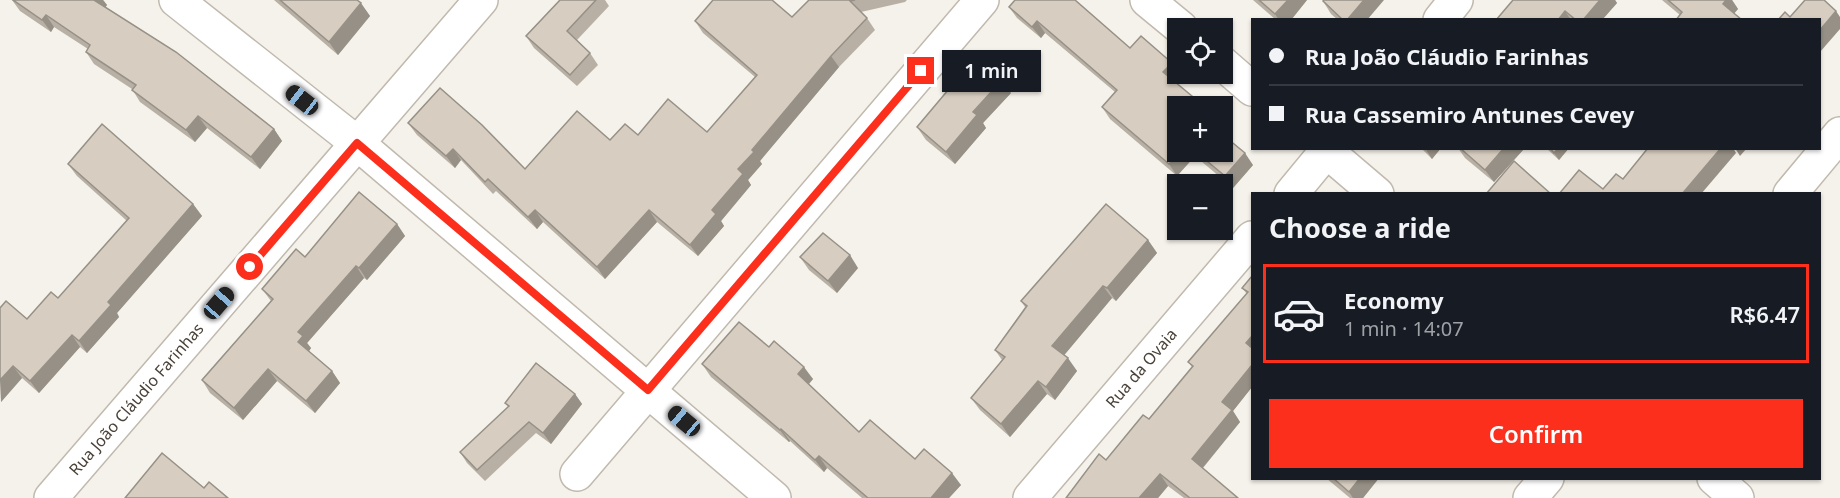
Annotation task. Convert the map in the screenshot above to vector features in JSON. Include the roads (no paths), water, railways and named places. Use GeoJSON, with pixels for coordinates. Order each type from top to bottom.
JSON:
{"type":"FeatureCollection","features":[{"type":"Feature","properties":{"kind":"street"},"geometry":{"type":"LineString","coordinates":[[176,0],[357,143],[774,498]]}},
{"type":"Feature","properties":{"kind":"street","name":"Rua João Cláudio Farinhas"},"geometry":{"type":"LineString","coordinates":[[51,498],[481,0]]}},
{"type":"Feature","properties":{"kind":"street"},"geometry":{"type":"LineString","coordinates":[[577,474],[982,0]]}},
{"type":"Feature","properties":{"kind":"street"},"geometry":{"type":"LineString","coordinates":[[1148,0],[1169,18]]}},
{"type":"Feature","properties":{"kind":"street"},"geometry":{"type":"LineString","coordinates":[[1442,18],[1456,0]]}},
{"type":"Feature","properties":{"kind":"street"},"geometry":{"type":"LineString","coordinates":[[1233,73],[1251,88]]}},
{"type":"Feature","properties":{"kind":"street"},"geometry":{"type":"LineString","coordinates":[[1792,192],[1840,134]]}},
{"type":"Feature","properties":{"kind":"street"},"geometry":{"type":"LineString","coordinates":[[1293,192],[1325,150]]}},
{"type":"Feature","properties":{"kind":"street"},"geometry":{"type":"LineString","coordinates":[[1327,150],[1375,192]]}},
{"type":"Feature","properties":{"kind":"street","name":"Rua da Ovaia"},"geometry":{"type":"LineString","coordinates":[[1030,498],[1251,239]]}},
{"type":"Feature","properties":{"kind":"street"},"geometry":{"type":"LineString","coordinates":[[1530,498],[1545,480]]}},
{"type":"Feature","properties":{"kind":"street"},"geometry":{"type":"LineString","coordinates":[[1716,480],[1737,498]]}}]}
